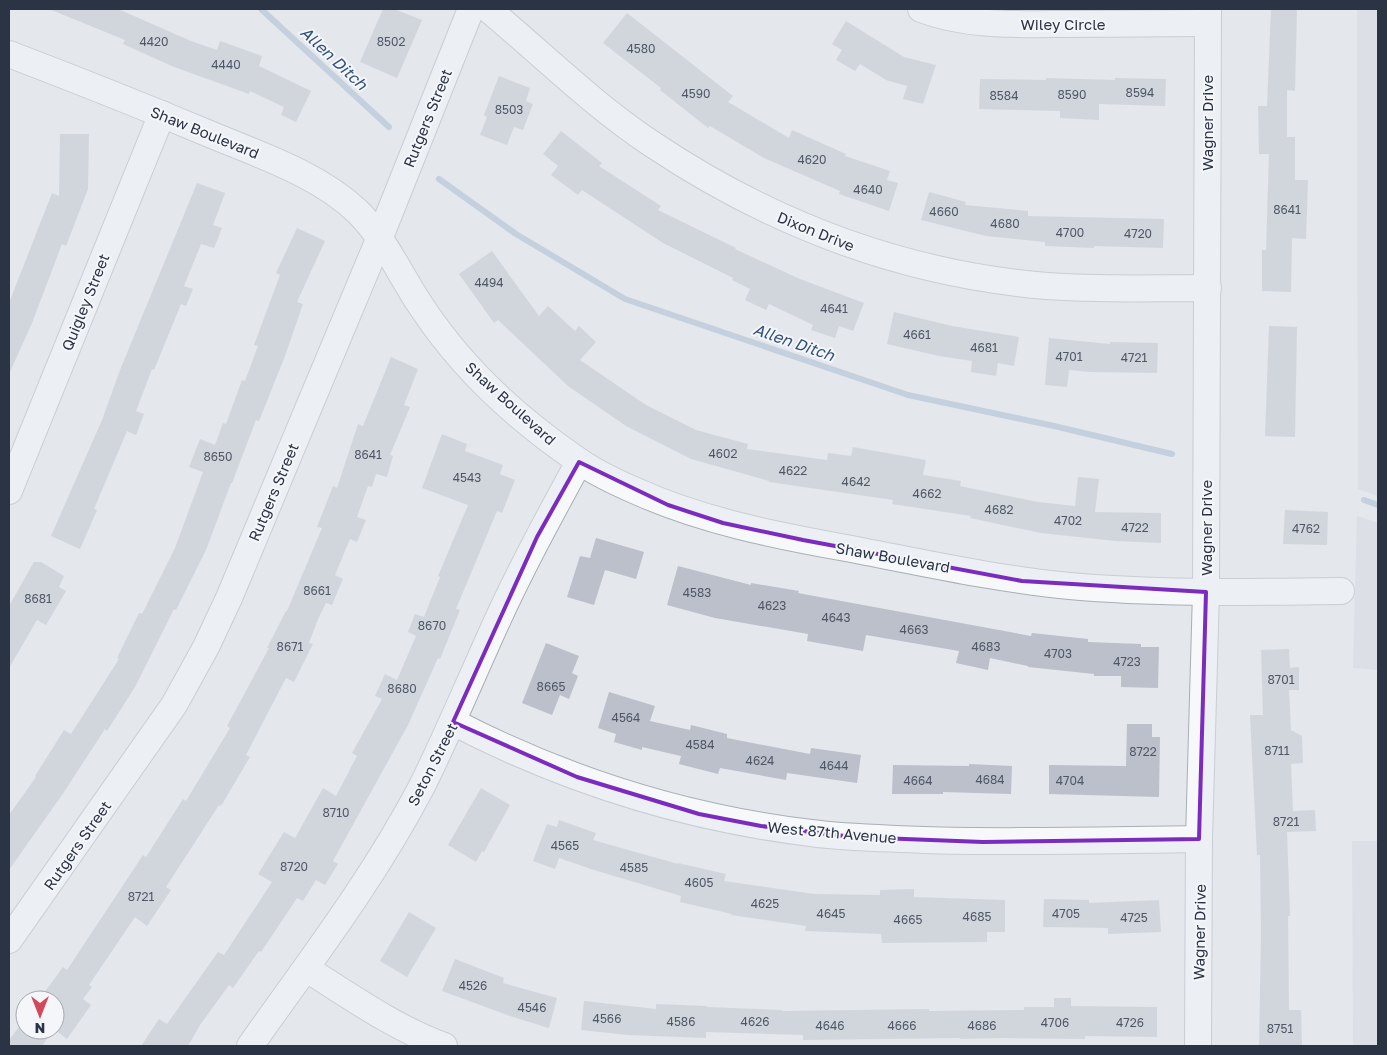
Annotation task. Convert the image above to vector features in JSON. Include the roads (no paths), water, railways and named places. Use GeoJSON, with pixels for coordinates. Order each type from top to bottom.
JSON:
{"type":"FeatureCollection","features":[{"type":"Feature","properties":{"kind":"street","name":"Rutgers Street"},"geometry":{"type":"LineString","coordinates":[[9,940],[169,712],[206,647],[229,598],[380,237],[471,9]]}},
{"type":"Feature","properties":{"kind":"street","name":"Dixon Drive"},"geometry":{"type":"LineString","coordinates":[[488,9],[579,88],[651,144],[737,195],[776,215],[826,236],[880,255],[937,270],[992,279],[1047,286],[1105,289],[1208,288]]}},
{"type":"Feature","properties":{"kind":"street","name":"Wiley Circle"},"geometry":{"type":"LineString","coordinates":[[921,9],[950,18],[979,22],[1025,24],[1208,16]]}},
{"type":"Feature","properties":{"kind":"street","name":"Wagner Drive"},"geometry":{"type":"LineString","coordinates":[[1198,1046],[1200,839],[1206,592],[1208,16]]}},
{"type":"Feature","properties":{"kind":"street","name":"Shaw Boulevard"},"geometry":{"type":"LineString","coordinates":[[9,54],[162,114],[294,169],[340,198],[359,213],[380,237],[420,305],[440,333],[495,393],[524,419],[579,462],[668,505],[723,523],[1022,581],[1126,590],[1206,592],[1341,591]]}},
{"type":"Feature","properties":{"kind":"street","name":"Quigley Street"},"geometry":{"type":"LineString","coordinates":[[9,491],[162,114]]}},
{"type":"Feature","properties":{"kind":"street","name":"Seton Street"},"geometry":{"type":"LineString","coordinates":[[250,1046],[344,916],[381,858],[420,789],[453,722],[533,546],[579,462]]}},
{"type":"Feature","properties":{"kind":"street","name":"West 87th Avenue"},"geometry":{"type":"LineString","coordinates":[[453,722],[488,740],[577,777],[637,797],[699,814],[812,834],[974,841],[1200,839]]}},
{"type":"Feature","properties":{"kind":"street"},"geometry":{"type":"LineString","coordinates":[[307,969],[396,1024],[426,1040],[444,1046]]}},
{"type":"Feature","properties":{"kind":"waterway","name":"Allen Ditch"},"geometry":{"type":"LineString","coordinates":[[261,9],[389,127]]}},
{"type":"Feature","properties":{"kind":"waterway","name":"Allen Ditch"},"geometry":{"type":"LineString","coordinates":[[439,179],[516,234],[625,299],[908,395],[1054,426],[1172,454]]}},
{"type":"Feature","properties":{"kind":"waterway","name":"Allen Ditch"},"geometry":{"type":"LineString","coordinates":[[1364,500],[1378,505]]}}]}
